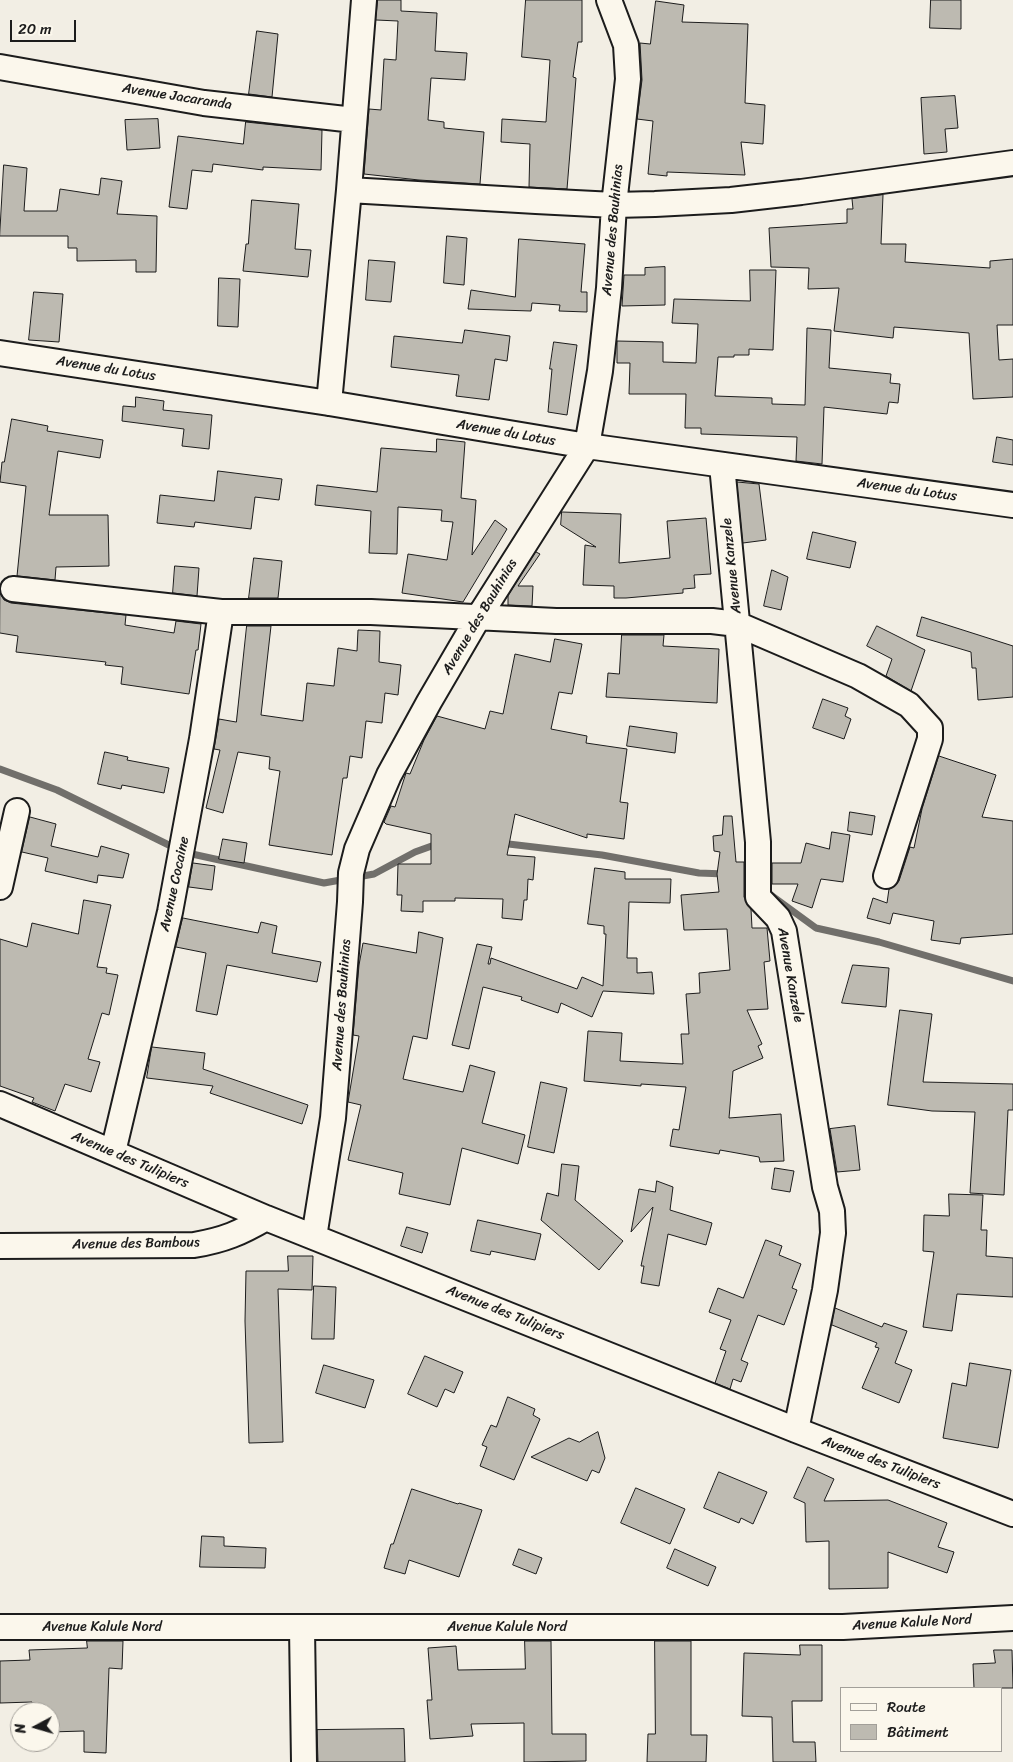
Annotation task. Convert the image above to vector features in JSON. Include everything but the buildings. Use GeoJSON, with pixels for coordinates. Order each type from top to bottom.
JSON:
{"type":"FeatureCollection","features":[{"type":"Feature","properties":{"kind":"street"},"geometry":{"type":"LineString","coordinates":[[329,403],[364,0]]}},
{"type":"Feature","properties":{"kind":"street","name":"Avenue des Bauhinias"},"geometry":{"type":"LineString","coordinates":[[314,1238],[333,1118],[351,873],[357,849],[389,775],[429,702],[478,618],[587,446],[600,371],[614,205],[628,78],[626,45],[609,0]]}},
{"type":"Feature","properties":{"kind":"street","name":"Avenue Jacaranda"},"geometry":{"type":"LineString","coordinates":[[0,67],[204,103],[354,120]]}},
{"type":"Feature","properties":{"kind":"street"},"geometry":{"type":"LineString","coordinates":[[349,190],[614,205],[654,204],[739,199],[801,192],[1013,163]]}},
{"type":"Feature","properties":{"kind":"street","name":"Avenue du Lotus"},"geometry":{"type":"LineString","coordinates":[[0,353],[329,403],[587,446],[1013,505]]}},
{"type":"Feature","properties":{"kind":"street","name":"Avenue Kanzele"},"geometry":{"type":"LineString","coordinates":[[722,465],[758,842],[758,892],[778,918],[784,931],[825,1187],[832,1211],[833,1233],[825,1290],[796,1430]]}},
{"type":"Feature","properties":{"kind":"street"},"geometry":{"type":"LineString","coordinates":[[13,588],[221,612],[371,612],[478,618],[612,622],[712,621],[737,624],[858,676],[909,705],[930,728],[930,739],[886,876]]}},
{"type":"Feature","properties":{"kind":"street","name":"Avenue Cocaine"},"geometry":{"type":"LineString","coordinates":[[112,1152],[170,912],[182,852],[221,612]]}},
{"type":"Feature","properties":{"kind":"street"},"geometry":{"type":"LineString","coordinates":[[0,887],[17,811]]}},
{"type":"Feature","properties":{"kind":"street","name":"Avenue des Tulipiers"},"geometry":{"type":"LineString","coordinates":[[0,1104],[314,1238],[796,1430],[1013,1514]]}},
{"type":"Feature","properties":{"kind":"street","name":"Avenue des Bambous"},"geometry":{"type":"LineString","coordinates":[[0,1246],[194,1245],[219,1241],[266,1218]]}},
{"type":"Feature","properties":{"kind":"street","name":"Avenue Kalule Nord"},"geometry":{"type":"LineString","coordinates":[[0,1627],[843,1627],[1013,1618]]}},
{"type":"Feature","properties":{"kind":"street"},"geometry":{"type":"LineString","coordinates":[[302,1628],[304,1762]]}},
{"type":"Feature","properties":{"kind":"waterway"},"geometry":{"type":"LineString","coordinates":[[0,769],[57,790],[183,852],[324,883],[374,874],[415,852],[440,843]]}},
{"type":"Feature","properties":{"kind":"waterway"},"geometry":{"type":"LineString","coordinates":[[500,843],[602,855],[699,873],[725,874]]}},
{"type":"Feature","properties":{"kind":"waterway"},"geometry":{"type":"LineString","coordinates":[[764,890],[816,928],[879,942],[1013,981]]}}]}
